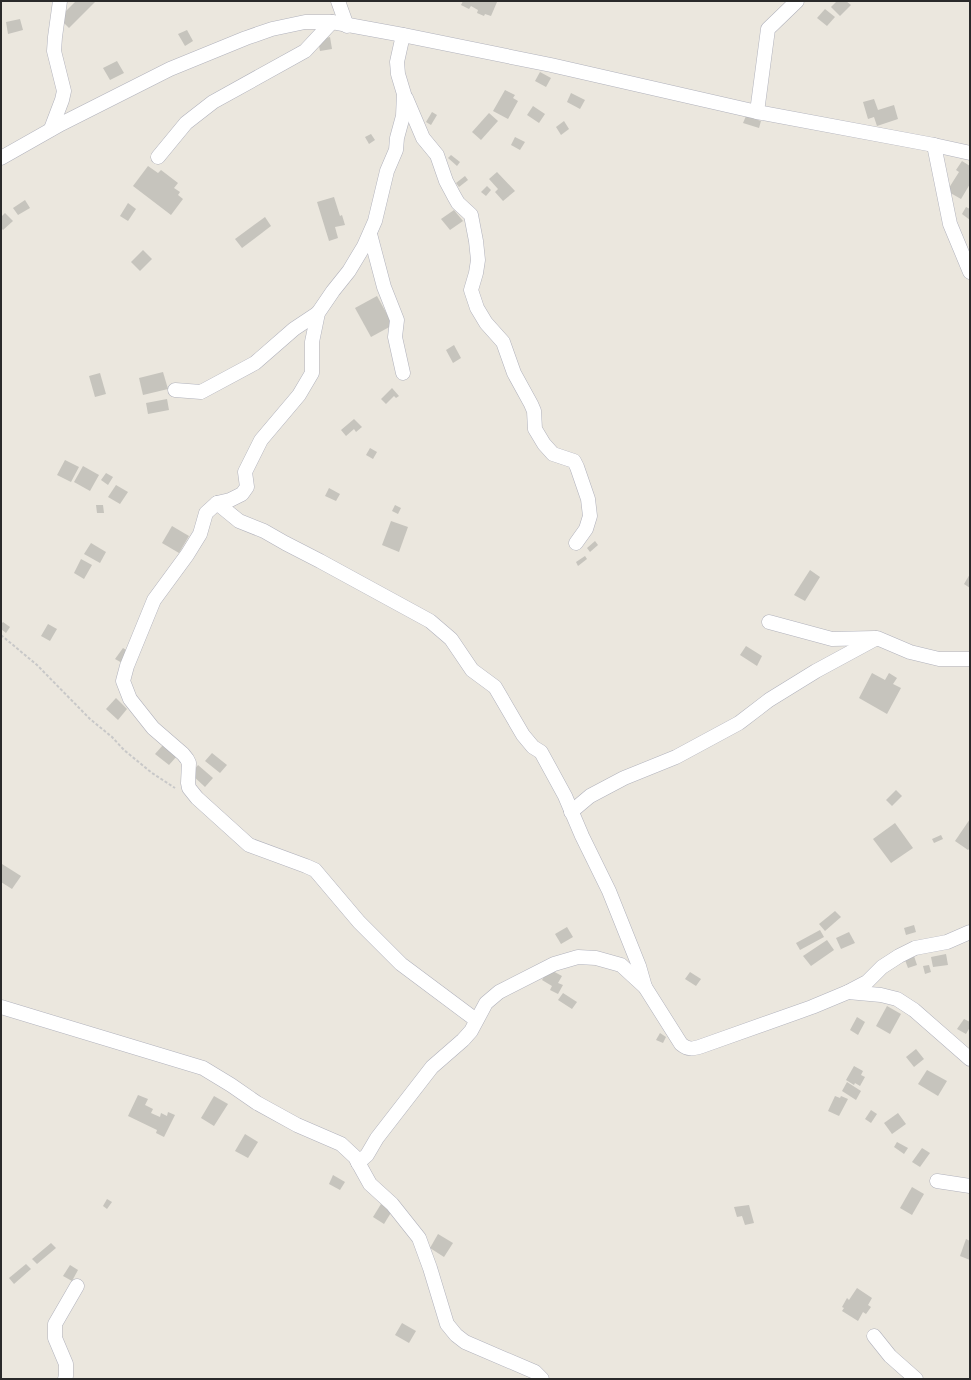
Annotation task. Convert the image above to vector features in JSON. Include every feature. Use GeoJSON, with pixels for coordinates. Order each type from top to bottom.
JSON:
{"type":"FeatureCollection","features":[{"type":"Feature","properties":{"kind":"street"},"geometry":{"type":"LineString","coordinates":[[51,129],[64,91],[54,51],[60,1]]}},
{"type":"Feature","properties":{"kind":"street"},"geometry":{"type":"LineString","coordinates":[[338,1],[347,26]]}},
{"type":"Feature","properties":{"kind":"street"},"geometry":{"type":"LineString","coordinates":[[757,112],[768,29],[797,1]]}},
{"type":"Feature","properties":{"kind":"street"},"geometry":{"type":"LineString","coordinates":[[1,158],[51,129],[170,69],[246,38],[272,29],[305,22],[332,22],[550,64],[757,112],[970,153]]}},
{"type":"Feature","properties":{"kind":"street"},"geometry":{"type":"LineString","coordinates":[[158,157],[186,124],[213,102],[305,51],[332,22]]}},
{"type":"Feature","properties":{"kind":"street"},"geometry":{"type":"LineString","coordinates":[[403,36],[397,62],[398,74],[404,94],[423,138],[438,155],[446,181],[454,196],[458,203],[471,215],[478,260],[471,290],[477,308],[484,320],[503,342],[514,373],[534,411],[535,429],[544,444],[553,454],[574,461],[588,499],[590,516],[586,529],[576,543]]}},
{"type":"Feature","properties":{"kind":"street"},"geometry":{"type":"LineString","coordinates":[[404,94],[396,150],[387,172],[376,221],[349,271],[318,313],[312,342],[312,373],[299,395],[261,440],[244,472],[248,486],[242,494],[230,500],[217,503],[206,513],[200,534],[187,555],[154,600],[127,666],[123,682],[130,699],[153,728],[187,759],[189,763],[189,788],[197,798],[249,845],[315,870],[359,922],[395,959],[476,1020]]}},
{"type":"Feature","properties":{"kind":"street"},"geometry":{"type":"LineString","coordinates":[[934,145],[950,224],[970,272]]}},
{"type":"Feature","properties":{"kind":"street"},"geometry":{"type":"LineString","coordinates":[[370,234],[384,287],[397,320],[395,337],[403,373]]}},
{"type":"Feature","properties":{"kind":"street"},"geometry":{"type":"LineString","coordinates":[[175,390],[201,392],[255,363],[294,328],[318,313]]}},
{"type":"Feature","properties":{"kind":"street"},"geometry":{"type":"LineString","coordinates":[[217,503],[239,521],[264,531],[430,621],[451,639],[472,670],[496,687],[522,735],[541,752],[565,796],[571,812],[609,891],[639,966],[645,987]]}},
{"type":"Feature","properties":{"kind":"street"},"geometry":{"type":"LineString","coordinates":[[769,622],[832,639],[877,638],[910,652],[939,659],[970,659]]}},
{"type":"Feature","properties":{"kind":"street"},"geometry":{"type":"LineString","coordinates":[[571,812],[590,796],[624,778],[676,757],[739,723],[769,700],[809,675],[877,638]]}},
{"type":"Feature","properties":{"kind":"street"},"geometry":{"type":"LineString","coordinates":[[358,1163],[367,1155],[377,1138],[432,1067],[471,1031],[486,1003],[499,992],[554,964],[578,958],[596,958],[621,964],[645,987],[681,1044],[690,1049],[812,1007],[848,992],[867,982],[882,967],[915,948],[947,942],[970,932]]}},
{"type":"Feature","properties":{"kind":"street"},"geometry":{"type":"LineString","coordinates":[[848,992],[881,995],[897,999],[914,1010],[970,1060]]}},
{"type":"Feature","properties":{"kind":"street"},"geometry":{"type":"LineString","coordinates":[[1,1007],[203,1068],[257,1103],[297,1125],[341,1144],[355,1157],[370,1184],[392,1204],[419,1238],[447,1324],[456,1335],[465,1342],[535,1372],[542,1379]]}},
{"type":"Feature","properties":{"kind":"street"},"geometry":{"type":"LineString","coordinates":[[937,1181],[970,1186]]}},
{"type":"Feature","properties":{"kind":"street"},"geometry":{"type":"LineString","coordinates":[[65,1379],[66,1364],[55,1338],[54,1331],[55,1324],[77,1286]]}},
{"type":"Feature","properties":{"kind":"street"},"geometry":{"type":"LineString","coordinates":[[874,1336],[890,1356],[916,1379]]}},
{"type":"Feature","properties":{"kind":"path"},"geometry":{"type":"LineString","coordinates":[[1,635],[37,665],[90,719],[112,737],[138,762],[161,779],[187,795],[197,798]]}},
{"type":"Feature","properties":{"kind":"building"},"geometry":{"type":"Polygon","coordinates":[[[76,1],[96,1],[69,28],[59,18],[76,1]]]}},
{"type":"Feature","properties":{"kind":"building"},"geometry":{"type":"Polygon","coordinates":[[[463,1],[497,2],[491,16],[485,14],[484,16],[477,13],[478,10],[471,6],[469,9],[461,5],[463,1]]]}},
{"type":"Feature","properties":{"kind":"building"},"geometry":{"type":"Polygon","coordinates":[[[837,1],[846,1],[851,5],[840,16],[831,7],[837,1]]]}},
{"type":"Feature","properties":{"kind":"building"},"geometry":{"type":"Polygon","coordinates":[[[825,9],[835,17],[827,26],[817,18],[825,9]]]}},
{"type":"Feature","properties":{"kind":"building"},"geometry":{"type":"Polygon","coordinates":[[[20,19],[23,30],[8,34],[6,22],[20,19]]]}},
{"type":"Feature","properties":{"kind":"building"},"geometry":{"type":"Polygon","coordinates":[[[187,30],[193,41],[185,46],[178,34],[187,30]]]}},
{"type":"Feature","properties":{"kind":"building"},"geometry":{"type":"Polygon","coordinates":[[[330,37],[332,49],[320,51],[318,40],[330,37]]]}},
{"type":"Feature","properties":{"kind":"building"},"geometry":{"type":"Polygon","coordinates":[[[117,61],[124,73],[110,80],[103,68],[117,61]]]}},
{"type":"Feature","properties":{"kind":"building"},"geometry":{"type":"Polygon","coordinates":[[[540,72],[551,78],[546,87],[535,81],[540,72]]]}},
{"type":"Feature","properties":{"kind":"building"},"geometry":{"type":"Polygon","coordinates":[[[505,90],[515,95],[513,98],[518,101],[508,119],[493,111],[505,90]]]}},
{"type":"Feature","properties":{"kind":"building"},"geometry":{"type":"Polygon","coordinates":[[[571,93],[585,100],[580,109],[567,102],[571,93]]]}},
{"type":"Feature","properties":{"kind":"building"},"geometry":{"type":"Polygon","coordinates":[[[874,99],[878,110],[894,105],[898,119],[877,126],[874,117],[868,119],[863,102],[874,99]]]}},
{"type":"Feature","properties":{"kind":"building"},"geometry":{"type":"Polygon","coordinates":[[[533,106],[545,114],[539,123],[527,115],[533,106]]]}},
{"type":"Feature","properties":{"kind":"building"},"geometry":{"type":"Polygon","coordinates":[[[432,112],[437,115],[431,125],[426,122],[432,112]]]}},
{"type":"Feature","properties":{"kind":"building"},"geometry":{"type":"Polygon","coordinates":[[[489,113],[498,121],[481,140],[472,132],[489,113]]]}},
{"type":"Feature","properties":{"kind":"building"},"geometry":{"type":"Polygon","coordinates":[[[746,116],[761,121],[759,128],[743,123],[746,116]]]}},
{"type":"Feature","properties":{"kind":"building"},"geometry":{"type":"Polygon","coordinates":[[[564,121],[569,129],[561,135],[556,127],[564,121]]]}},
{"type":"Feature","properties":{"kind":"building"},"geometry":{"type":"Polygon","coordinates":[[[371,134],[375,140],[369,144],[365,137],[371,134]]]}},
{"type":"Feature","properties":{"kind":"building"},"geometry":{"type":"Polygon","coordinates":[[[515,137],[525,142],[520,150],[511,145],[515,137]]]}},
{"type":"Feature","properties":{"kind":"building"},"geometry":{"type":"Polygon","coordinates":[[[451,155],[460,162],[457,166],[448,158],[451,155]]]}},
{"type":"Feature","properties":{"kind":"building"},"geometry":{"type":"Polygon","coordinates":[[[962,161],[970,166],[970,184],[961,199],[947,191],[959,172],[956,170],[962,161]]]}},
{"type":"Feature","properties":{"kind":"building"},"geometry":{"type":"Polygon","coordinates":[[[148,166],[158,173],[161,170],[178,183],[174,188],[180,192],[178,195],[183,199],[171,215],[133,186],[148,166]]]}},
{"type":"Feature","properties":{"kind":"building"},"geometry":{"type":"Polygon","coordinates":[[[497,172],[515,191],[503,201],[495,192],[498,189],[489,179],[497,172]]]}},
{"type":"Feature","properties":{"kind":"building"},"geometry":{"type":"Polygon","coordinates":[[[465,176],[468,180],[459,187],[456,183],[465,176]]]}},
{"type":"Feature","properties":{"kind":"building"},"geometry":{"type":"Polygon","coordinates":[[[487,186],[491,190],[486,196],[481,192],[487,186]]]}},
{"type":"Feature","properties":{"kind":"building"},"geometry":{"type":"Polygon","coordinates":[[[334,197],[340,216],[342,215],[345,225],[335,227],[338,238],[329,241],[317,202],[334,197]]]}},
{"type":"Feature","properties":{"kind":"building"},"geometry":{"type":"Polygon","coordinates":[[[25,200],[30,208],[18,215],[13,208],[25,200]]]}},
{"type":"Feature","properties":{"kind":"building"},"geometry":{"type":"Polygon","coordinates":[[[128,203],[136,209],[128,221],[120,216],[128,203]]]}},
{"type":"Feature","properties":{"kind":"building"},"geometry":{"type":"Polygon","coordinates":[[[966,207],[970,209],[970,220],[962,214],[966,207]]]}},
{"type":"Feature","properties":{"kind":"building"},"geometry":{"type":"Polygon","coordinates":[[[454,210],[463,221],[450,230],[441,219],[454,210]]]}},
{"type":"Feature","properties":{"kind":"building"},"geometry":{"type":"Polygon","coordinates":[[[5,213],[13,221],[3,230],[1,228],[1,217],[5,213]]]}},
{"type":"Feature","properties":{"kind":"building"},"geometry":{"type":"Polygon","coordinates":[[[265,217],[271,226],[242,248],[235,239],[265,217]]]}},
{"type":"Feature","properties":{"kind":"building"},"geometry":{"type":"Polygon","coordinates":[[[143,250],[152,259],[140,271],[131,262],[143,250]]]}},
{"type":"Feature","properties":{"kind":"building"},"geometry":{"type":"Polygon","coordinates":[[[377,296],[393,325],[371,337],[355,308],[377,296]]]}},
{"type":"Feature","properties":{"kind":"building"},"geometry":{"type":"Polygon","coordinates":[[[454,345],[461,358],[453,363],[446,350],[454,345]]]}},
{"type":"Feature","properties":{"kind":"building"},"geometry":{"type":"Polygon","coordinates":[[[163,372],[168,389],[143,395],[139,378],[163,372]]]}},
{"type":"Feature","properties":{"kind":"building"},"geometry":{"type":"Polygon","coordinates":[[[100,373],[106,394],[95,397],[89,376],[100,373]]]}},
{"type":"Feature","properties":{"kind":"building"},"geometry":{"type":"Polygon","coordinates":[[[392,388],[399,396],[396,398],[394,396],[386,404],[381,399],[392,388]]]}},
{"type":"Feature","properties":{"kind":"building"},"geometry":{"type":"Polygon","coordinates":[[[167,399],[169,410],[148,414],[146,403],[167,399]]]}},
{"type":"Feature","properties":{"kind":"building"},"geometry":{"type":"Polygon","coordinates":[[[354,419],[362,427],[356,432],[354,429],[346,436],[341,430],[354,419]]]}},
{"type":"Feature","properties":{"kind":"building"},"geometry":{"type":"Polygon","coordinates":[[[370,448],[377,452],[373,459],[366,455],[370,448]]]}},
{"type":"Feature","properties":{"kind":"building"},"geometry":{"type":"Polygon","coordinates":[[[65,460],[79,467],[71,482],[57,475],[65,460]]]}},
{"type":"Feature","properties":{"kind":"building"},"geometry":{"type":"Polygon","coordinates":[[[83,466],[99,475],[90,491],[74,482],[83,466]]]}},
{"type":"Feature","properties":{"kind":"building"},"geometry":{"type":"Polygon","coordinates":[[[106,473],[113,477],[108,485],[101,480],[106,473]]]}},
{"type":"Feature","properties":{"kind":"building"},"geometry":{"type":"Polygon","coordinates":[[[116,485],[128,492],[120,504],[108,497],[116,485]]]}},
{"type":"Feature","properties":{"kind":"building"},"geometry":{"type":"Polygon","coordinates":[[[329,488],[340,494],[336,501],[325,496],[329,488]]]}},
{"type":"Feature","properties":{"kind":"building"},"geometry":{"type":"Polygon","coordinates":[[[96,505],[103,505],[104,513],[97,513],[96,505]]]}},
{"type":"Feature","properties":{"kind":"building"},"geometry":{"type":"Polygon","coordinates":[[[395,505],[401,508],[398,514],[392,511],[395,505]]]}},
{"type":"Feature","properties":{"kind":"building"},"geometry":{"type":"Polygon","coordinates":[[[391,521],[408,527],[399,552],[382,545],[391,521]]]}},
{"type":"Feature","properties":{"kind":"building"},"geometry":{"type":"Polygon","coordinates":[[[172,526],[189,536],[179,553],[162,543],[172,526]]]}},
{"type":"Feature","properties":{"kind":"building"},"geometry":{"type":"Polygon","coordinates":[[[595,541],[598,545],[590,552],[587,548],[595,541]]]}},
{"type":"Feature","properties":{"kind":"building"},"geometry":{"type":"Polygon","coordinates":[[[91,543],[106,552],[100,563],[84,554],[91,543]]]}},
{"type":"Feature","properties":{"kind":"building"},"geometry":{"type":"Polygon","coordinates":[[[585,556],[587,559],[578,566],[576,562],[585,556]]]}},
{"type":"Feature","properties":{"kind":"building"},"geometry":{"type":"Polygon","coordinates":[[[81,559],[92,565],[84,579],[74,573],[81,559]]]}},
{"type":"Feature","properties":{"kind":"building"},"geometry":{"type":"Polygon","coordinates":[[[810,570],[820,577],[805,601],[794,595],[810,570]]]}},
{"type":"Feature","properties":{"kind":"building"},"geometry":{"type":"Polygon","coordinates":[[[970,574],[970,588],[964,584],[970,574]]]}},
{"type":"Feature","properties":{"kind":"building"},"geometry":{"type":"Polygon","coordinates":[[[3,622],[10,627],[6,633],[1,629],[1,624],[3,622]]]}},
{"type":"Feature","properties":{"kind":"building"},"geometry":{"type":"Polygon","coordinates":[[[48,624],[57,629],[50,641],[41,636],[48,624]]]}},
{"type":"Feature","properties":{"kind":"building"},"geometry":{"type":"Polygon","coordinates":[[[746,646],[762,656],[757,666],[740,655],[746,646]]]}},
{"type":"Feature","properties":{"kind":"building"},"geometry":{"type":"Polygon","coordinates":[[[123,648],[131,653],[124,664],[115,659],[123,648]]]}},
{"type":"Feature","properties":{"kind":"building"},"geometry":{"type":"Polygon","coordinates":[[[872,673],[885,680],[889,673],[897,678],[893,684],[901,688],[887,714],[859,698],[872,673]]]}},
{"type":"Feature","properties":{"kind":"building"},"geometry":{"type":"Polygon","coordinates":[[[116,698],[127,709],[118,720],[106,709],[116,698]]]}},
{"type":"Feature","properties":{"kind":"building"},"geometry":{"type":"Polygon","coordinates":[[[163,745],[177,756],[169,765],[155,754],[163,745]]]}},
{"type":"Feature","properties":{"kind":"building"},"geometry":{"type":"Polygon","coordinates":[[[212,753],[227,765],[220,773],[205,761],[212,753]]]}},
{"type":"Feature","properties":{"kind":"building"},"geometry":{"type":"Polygon","coordinates":[[[198,765],[213,778],[205,787],[191,774],[198,765]]]}},
{"type":"Feature","properties":{"kind":"building"},"geometry":{"type":"Polygon","coordinates":[[[896,790],[902,796],[892,806],[886,800],[896,790]]]}},
{"type":"Feature","properties":{"kind":"building"},"geometry":{"type":"Polygon","coordinates":[[[970,819],[970,848],[968,850],[955,841],[970,819]]]}},
{"type":"Feature","properties":{"kind":"building"},"geometry":{"type":"Polygon","coordinates":[[[895,823],[913,848],[891,863],[873,839],[895,823]]]}},
{"type":"Feature","properties":{"kind":"building"},"geometry":{"type":"Polygon","coordinates":[[[941,835],[943,839],[934,843],[932,839],[941,835]]]}},
{"type":"Feature","properties":{"kind":"building"},"geometry":{"type":"Polygon","coordinates":[[[2,864],[21,876],[12,889],[1,882],[2,864]]]}},
{"type":"Feature","properties":{"kind":"building"},"geometry":{"type":"Polygon","coordinates":[[[835,911],[841,917],[825,931],[819,924],[835,911]]]}},
{"type":"Feature","properties":{"kind":"building"},"geometry":{"type":"Polygon","coordinates":[[[914,925],[916,932],[906,935],[904,928],[914,925]]]}},
{"type":"Feature","properties":{"kind":"building"},"geometry":{"type":"Polygon","coordinates":[[[567,927],[573,937],[561,944],[555,934],[567,927]]]}},
{"type":"Feature","properties":{"kind":"building"},"geometry":{"type":"Polygon","coordinates":[[[820,930],[824,937],[800,950],[796,943],[820,930]]]}},
{"type":"Feature","properties":{"kind":"building"},"geometry":{"type":"Polygon","coordinates":[[[849,932],[855,943],[841,949],[836,938],[849,932]]]}},
{"type":"Feature","properties":{"kind":"building"},"geometry":{"type":"Polygon","coordinates":[[[827,940],[834,950],[811,966],[803,956],[827,940]]]}},
{"type":"Feature","properties":{"kind":"building"},"geometry":{"type":"Polygon","coordinates":[[[946,954],[948,965],[933,967],[931,957],[946,954]]]}},
{"type":"Feature","properties":{"kind":"building"},"geometry":{"type":"Polygon","coordinates":[[[914,956],[917,965],[908,968],[905,960],[914,956]]]}},
{"type":"Feature","properties":{"kind":"building"},"geometry":{"type":"Polygon","coordinates":[[[929,965],[931,972],[925,974],[923,966],[929,965]]]}},
{"type":"Feature","properties":{"kind":"building"},"geometry":{"type":"Polygon","coordinates":[[[549,969],[562,976],[558,983],[563,985],[558,994],[550,990],[552,986],[542,980],[549,969]]]}},
{"type":"Feature","properties":{"kind":"building"},"geometry":{"type":"Polygon","coordinates":[[[690,972],[701,979],[696,986],[685,979],[690,972]]]}},
{"type":"Feature","properties":{"kind":"building"},"geometry":{"type":"Polygon","coordinates":[[[563,993],[577,1002],[572,1009],[558,1000],[563,993]]]}},
{"type":"Feature","properties":{"kind":"building"},"geometry":{"type":"Polygon","coordinates":[[[887,1006],[901,1014],[890,1034],[876,1026],[887,1006]]]}},
{"type":"Feature","properties":{"kind":"building"},"geometry":{"type":"Polygon","coordinates":[[[857,1017],[865,1022],[858,1035],[850,1030],[857,1017]]]}},
{"type":"Feature","properties":{"kind":"building"},"geometry":{"type":"Polygon","coordinates":[[[964,1019],[970,1022],[970,1027],[966,1034],[957,1029],[964,1019]]]}},
{"type":"Feature","properties":{"kind":"building"},"geometry":{"type":"Polygon","coordinates":[[[660,1033],[666,1037],[663,1043],[656,1040],[660,1033]]]}},
{"type":"Feature","properties":{"kind":"building"},"geometry":{"type":"Polygon","coordinates":[[[916,1049],[924,1059],[914,1067],[906,1057],[916,1049]]]}},
{"type":"Feature","properties":{"kind":"building"},"geometry":{"type":"Polygon","coordinates":[[[854,1066],[863,1071],[861,1075],[865,1077],[860,1086],[855,1083],[854,1085],[846,1080],[854,1066]]]}},
{"type":"Feature","properties":{"kind":"building"},"geometry":{"type":"Polygon","coordinates":[[[927,1070],[947,1081],[938,1096],[918,1084],[927,1070]]]}},
{"type":"Feature","properties":{"kind":"building"},"geometry":{"type":"Polygon","coordinates":[[[847,1082],[861,1091],[856,1100],[842,1091],[847,1082]]]}},
{"type":"Feature","properties":{"kind":"building"},"geometry":{"type":"Polygon","coordinates":[[[138,1095],[148,1099],[145,1105],[153,1109],[151,1113],[160,1117],[161,1113],[167,1116],[168,1112],[175,1115],[164,1137],[156,1133],[157,1130],[128,1116],[138,1095]]]}},
{"type":"Feature","properties":{"kind":"building"},"geometry":{"type":"Polygon","coordinates":[[[214,1096],[228,1104],[214,1126],[201,1118],[214,1096]]]}},
{"type":"Feature","properties":{"kind":"building"},"geometry":{"type":"Polygon","coordinates":[[[835,1096],[840,1098],[841,1096],[848,1099],[839,1116],[828,1111],[835,1096]]]}},
{"type":"Feature","properties":{"kind":"building"},"geometry":{"type":"Polygon","coordinates":[[[871,1110],[877,1114],[871,1123],[865,1119],[871,1110]]]}},
{"type":"Feature","properties":{"kind":"building"},"geometry":{"type":"Polygon","coordinates":[[[898,1113],[906,1124],[892,1134],[884,1123],[898,1113]]]}},
{"type":"Feature","properties":{"kind":"building"},"geometry":{"type":"Polygon","coordinates":[[[245,1134],[258,1142],[248,1158],[235,1151],[245,1134]]]}},
{"type":"Feature","properties":{"kind":"building"},"geometry":{"type":"Polygon","coordinates":[[[897,1142],[908,1148],[904,1154],[894,1147],[897,1142]]]}},
{"type":"Feature","properties":{"kind":"building"},"geometry":{"type":"Polygon","coordinates":[[[922,1148],[930,1153],[920,1167],[912,1162],[922,1148]]]}},
{"type":"Feature","properties":{"kind":"building"},"geometry":{"type":"Polygon","coordinates":[[[333,1175],[345,1182],[340,1190],[329,1184],[333,1175]]]}},
{"type":"Feature","properties":{"kind":"building"},"geometry":{"type":"Polygon","coordinates":[[[912,1187],[924,1194],[912,1215],[900,1208],[912,1187]]]}},
{"type":"Feature","properties":{"kind":"building"},"geometry":{"type":"Polygon","coordinates":[[[107,1199],[112,1202],[107,1209],[103,1206],[107,1199]]]}},
{"type":"Feature","properties":{"kind":"building"},"geometry":{"type":"Polygon","coordinates":[[[381,1204],[392,1211],[384,1224],[373,1217],[381,1204]]]}},
{"type":"Feature","properties":{"kind":"building"},"geometry":{"type":"Polygon","coordinates":[[[749,1205],[754,1223],[745,1225],[742,1216],[737,1217],[734,1207],[749,1205]]]}},
{"type":"Feature","properties":{"kind":"building"},"geometry":{"type":"Polygon","coordinates":[[[438,1234],[453,1243],[444,1257],[430,1248],[438,1234]]]}},
{"type":"Feature","properties":{"kind":"building"},"geometry":{"type":"Polygon","coordinates":[[[966,1239],[970,1241],[970,1260],[960,1256],[966,1239]]]}},
{"type":"Feature","properties":{"kind":"building"},"geometry":{"type":"Polygon","coordinates":[[[51,1243],[56,1248],[37,1264],[32,1259],[51,1243]]]}},
{"type":"Feature","properties":{"kind":"building"},"geometry":{"type":"Polygon","coordinates":[[[26,1264],[31,1269],[14,1284],[9,1278],[26,1264]]]}},
{"type":"Feature","properties":{"kind":"building"},"geometry":{"type":"Polygon","coordinates":[[[70,1265],[78,1270],[72,1281],[63,1276],[70,1265]]]}},
{"type":"Feature","properties":{"kind":"building"},"geometry":{"type":"Polygon","coordinates":[[[857,1288],[872,1298],[868,1305],[871,1307],[866,1314],[863,1312],[858,1321],[842,1311],[844,1308],[842,1307],[847,1298],[849,1300],[857,1288]]]}},
{"type":"Feature","properties":{"kind":"building"},"geometry":{"type":"Polygon","coordinates":[[[402,1323],[416,1331],[409,1343],[395,1335],[402,1323]]]}}]}
